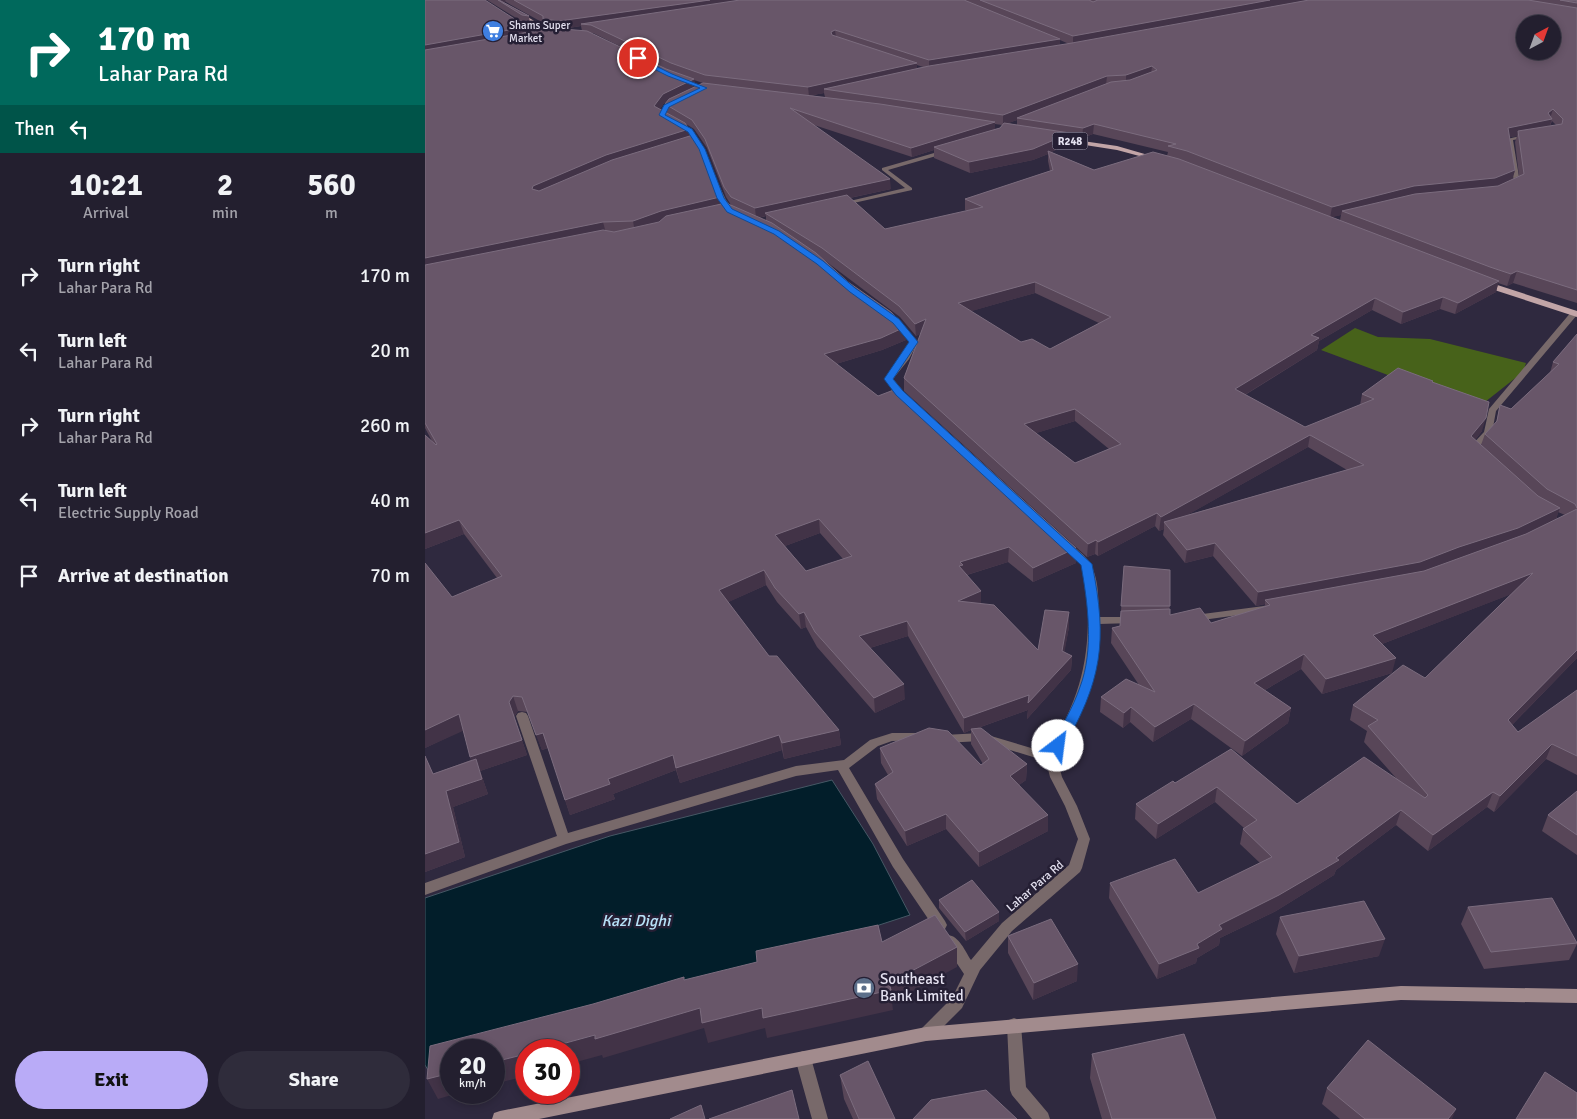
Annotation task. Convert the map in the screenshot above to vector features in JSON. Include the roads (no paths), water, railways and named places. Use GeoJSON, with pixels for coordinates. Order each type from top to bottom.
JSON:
{"type":"FeatureCollection","features":[{"type":"Feature","properties":{"kind":"main road"},"geometry":{"type":"LineString","coordinates":[[495,0],[548,32]]}},
{"type":"Feature","properties":{"kind":"main road"},"geometry":{"type":"LineString","coordinates":[[531,29],[556,32]]}},
{"type":"Feature","properties":{"kind":"main road"},"geometry":{"type":"LineString","coordinates":[[548,32],[538,35],[556,32]]}},
{"type":"Feature","properties":{"kind":"main road","name":"R248"},"geometry":{"type":"LineString","coordinates":[[1049,138],[1117,148],[1164,160]]}},
{"type":"Feature","properties":{"kind":"main road"},"geometry":{"type":"LineString","coordinates":[[1473,279],[1576,314]]}},
{"type":"Feature","properties":{"kind":"main road"},"geometry":{"type":"LineString","coordinates":[[500,1119],[927,1034],[1401,993],[1577,996]]}},
{"type":"Feature","properties":{"kind":"street"},"geometry":{"type":"LineString","coordinates":[[686,95],[667,106],[661,115],[690,131],[693,141],[713,172],[725,211],[743,216]]}},
{"type":"Feature","properties":{"kind":"street"},"geometry":{"type":"LineString","coordinates":[[1505,188],[1517,183],[1510,139],[1538,134]]}},
{"type":"Feature","properties":{"kind":"street"},"geometry":{"type":"LineString","coordinates":[[833,206],[910,189],[884,169],[953,150]]}},
{"type":"Feature","properties":{"kind":"street"},"geometry":{"type":"LineString","coordinates":[[1483,458],[1473,448],[1488,433],[1492,410],[1576,314]]}},
{"type":"Feature","properties":{"kind":"street"},"geometry":{"type":"LineString","coordinates":[[889,316],[914,342],[889,379],[899,393],[914,407]]}},
{"type":"Feature","properties":{"kind":"street"},"geometry":{"type":"LineString","coordinates":[[425,889],[564,838],[796,771],[847,764],[874,743],[892,737],[914,735],[949,740],[981,738],[1051,758],[1071,723],[1087,687],[1094,657],[1095,621],[1086,564],[1057,538]]}},
{"type":"Feature","properties":{"kind":"street"},"geometry":{"type":"LineString","coordinates":[[1184,618],[1204,618],[1276,607]]}},
{"type":"Feature","properties":{"kind":"street"},"geometry":{"type":"LineString","coordinates":[[1095,621],[1144,620]]}},
{"type":"Feature","properties":{"kind":"street"},"geometry":{"type":"LineString","coordinates":[[522,716],[564,838]]}},
{"type":"Feature","properties":{"kind":"street","name":"Lahar Para Rd"},"geometry":{"type":"LineString","coordinates":[[927,1034],[957,1003],[971,972],[1007,927],[1075,868],[1084,839],[1071,806],[1056,777],[1051,758]]}},
{"type":"Feature","properties":{"kind":"street"},"geometry":{"type":"LineString","coordinates":[[841,764],[898,863],[971,972]]}},
{"type":"Feature","properties":{"kind":"street"},"geometry":{"type":"LineString","coordinates":[[1014,1025],[1018,1090],[1042,1119]]}},
{"type":"Feature","properties":{"kind":"street"},"geometry":{"type":"LineString","coordinates":[[803,1058],[819,1119]]}},
{"type":"Feature","properties":{"kind":"water","name":"Kazi Dighi"},"geometry":{"type":"Polygon","coordinates":[[[832,780],[873,844],[910,915],[528,1039],[515,1039],[515,1043],[505,1046],[505,1039],[440,1039],[440,1067],[428,1070],[425,1065],[425,898],[610,836],[832,780]]]}},
{"type":"Feature","properties":{"kind":"place","name":"Shams Super Market"},"geometry":{"type":"Point","coordinates":[493,31]}},
{"type":"Feature","properties":{"kind":"place","name":"Southeast Bank Limited"},"geometry":{"type":"Point","coordinates":[864,988]}}]}
